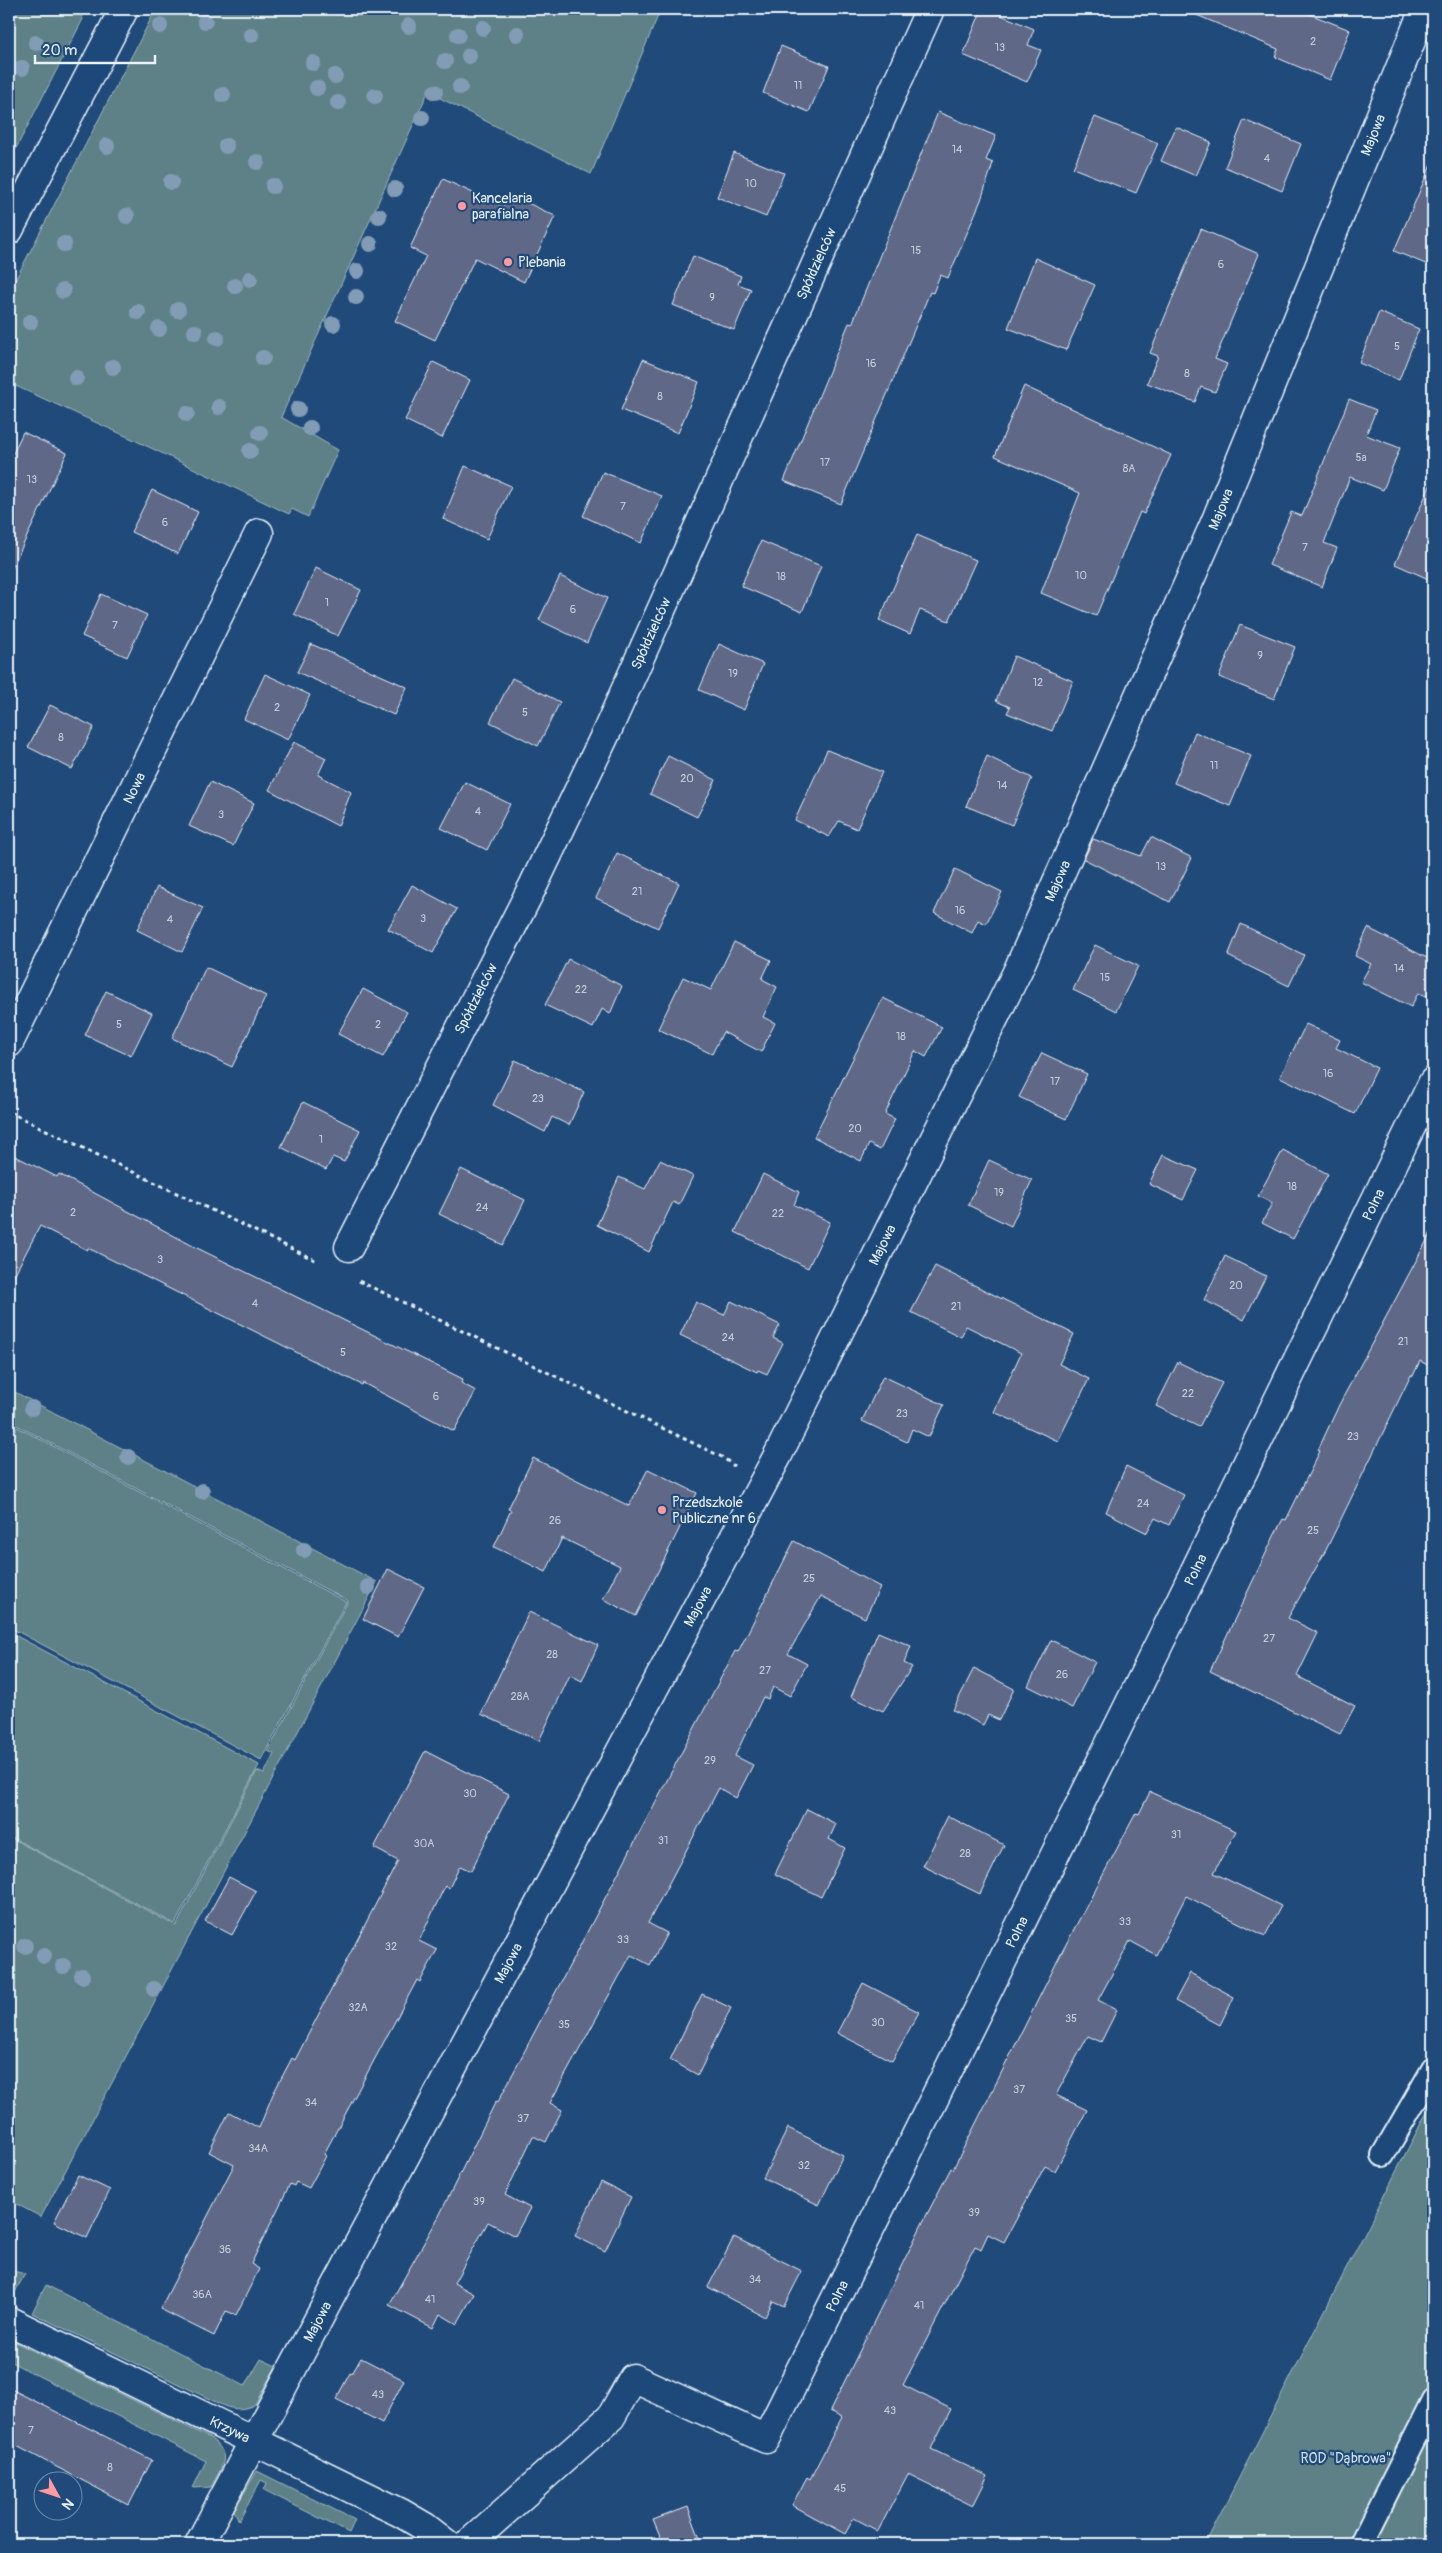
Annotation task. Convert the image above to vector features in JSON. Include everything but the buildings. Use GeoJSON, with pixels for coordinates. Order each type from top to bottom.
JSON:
{"type":"FeatureCollection","features":[{"type":"Feature","properties":{"kind":"street"},"geometry":{"type":"LineString","coordinates":[[9,230],[124,9]]}},
{"type":"Feature","properties":{"kind":"street","name":"Spółdzielców"},"geometry":{"type":"LineString","coordinates":[[349,1247],[534,884],[607,732],[930,9]]}},
{"type":"Feature","properties":{"kind":"street","name":"Majowa"},"geometry":{"type":"LineString","coordinates":[[199,2544],[778,1455],[1018,970],[1214,525],[1424,9]]}},
{"type":"Feature","properties":{"kind":"street","name":"Nowa"},"geometry":{"type":"LineString","coordinates":[[9,1042],[259,533]]}},
{"type":"Feature","properties":{"kind":"street","name":"Polna"},"geometry":{"type":"LineString","coordinates":[[468,2544],[611,2417],[632,2378],[766,2439],[1162,1638],[1433,1082]]}},
{"type":"Feature","properties":{"kind":"street","name":"Krzywa"},"geometry":{"type":"LineString","coordinates":[[9,2321],[401,2513],[425,2527],[446,2544]]}},
{"type":"Feature","properties":{"kind":"lane"},"geometry":{"type":"LineString","coordinates":[[1383,2155],[1433,2069]]}},
{"type":"Feature","properties":{"kind":"lane"},"geometry":{"type":"LineString","coordinates":[[1361,2544],[1433,2401]]}},
{"type":"Feature","properties":{"kind":"path"},"geometry":{"type":"LineString","coordinates":[[9,1112],[321,1263]]}},
{"type":"Feature","properties":{"kind":"path"},"geometry":{"type":"LineString","coordinates":[[356,1280],[730,1461],[736,1470]]}},
{"type":"Feature","properties":{"kind":"green space"},"geometry":{"type":"Polygon","coordinates":[[[9,9],[64,9],[68,12],[71,9],[78,9],[83,19],[9,162],[9,9]]]}},
{"type":"Feature","properties":{"kind":"green space"},"geometry":{"type":"Polygon","coordinates":[[[156,9],[661,9],[591,174],[428,92],[281,417],[338,450],[308,517],[292,509],[289,514],[128,437],[9,383],[9,292],[156,9]]]}},
{"type":"Feature","properties":{"kind":"green space"},"geometry":{"type":"Polygon","coordinates":[[[9,1389],[377,1582],[41,2217],[9,2200],[9,1837],[176,1926],[257,1771],[264,1774],[274,1754],[268,1751],[348,1601],[9,1421],[9,1389]]]}},
{"type":"Feature","properties":{"kind":"green space"},"geometry":{"type":"Polygon","coordinates":[[[17,1427],[346,1602],[261,1760],[9,1627],[9,1444],[17,1427]]]}},
{"type":"Feature","properties":{"kind":"green space"},"geometry":{"type":"Polygon","coordinates":[[[9,1632],[259,1765],[175,1924],[9,1836],[9,1632]]]}},
{"type":"Feature","properties":{"kind":"green space","name":"ROD \"Dąbrowa\""},"geometry":{"type":"Polygon","coordinates":[[[1433,2100],[1433,2544],[1205,2544],[1433,2100]]]}},
{"type":"Feature","properties":{"kind":"green space"},"geometry":{"type":"Polygon","coordinates":[[[9,2270],[25,2274],[9,2303],[9,2270]]]}},
{"type":"Feature","properties":{"kind":"green space"},"geometry":{"type":"Polygon","coordinates":[[[46,2285],[245,2386],[261,2359],[276,2366],[255,2404],[240,2409],[224,2406],[32,2313],[46,2285]]]}},
{"type":"Feature","properties":{"kind":"green space"},"geometry":{"type":"Polygon","coordinates":[[[9,2339],[210,2438],[217,2444],[223,2455],[222,2467],[211,2487],[193,2488],[206,2461],[9,2361],[9,2339]]]}},
{"type":"Feature","properties":{"kind":"green space"},"geometry":{"type":"Polygon","coordinates":[[[257,2471],[355,2520],[349,2533],[264,2490],[267,2483],[261,2480],[239,2521],[234,2510],[257,2471]]]}},
{"type":"Feature","properties":{"kind":"place","name":"Kancelaria parafialna"},"geometry":{"type":"Point","coordinates":[462,206]}},
{"type":"Feature","properties":{"kind":"place","name":"Plebania"},"geometry":{"type":"Point","coordinates":[508,262]}},
{"type":"Feature","properties":{"kind":"place","name":"Przedszkole Publiczne nr 6"},"geometry":{"type":"Point","coordinates":[662,1510]}}]}
